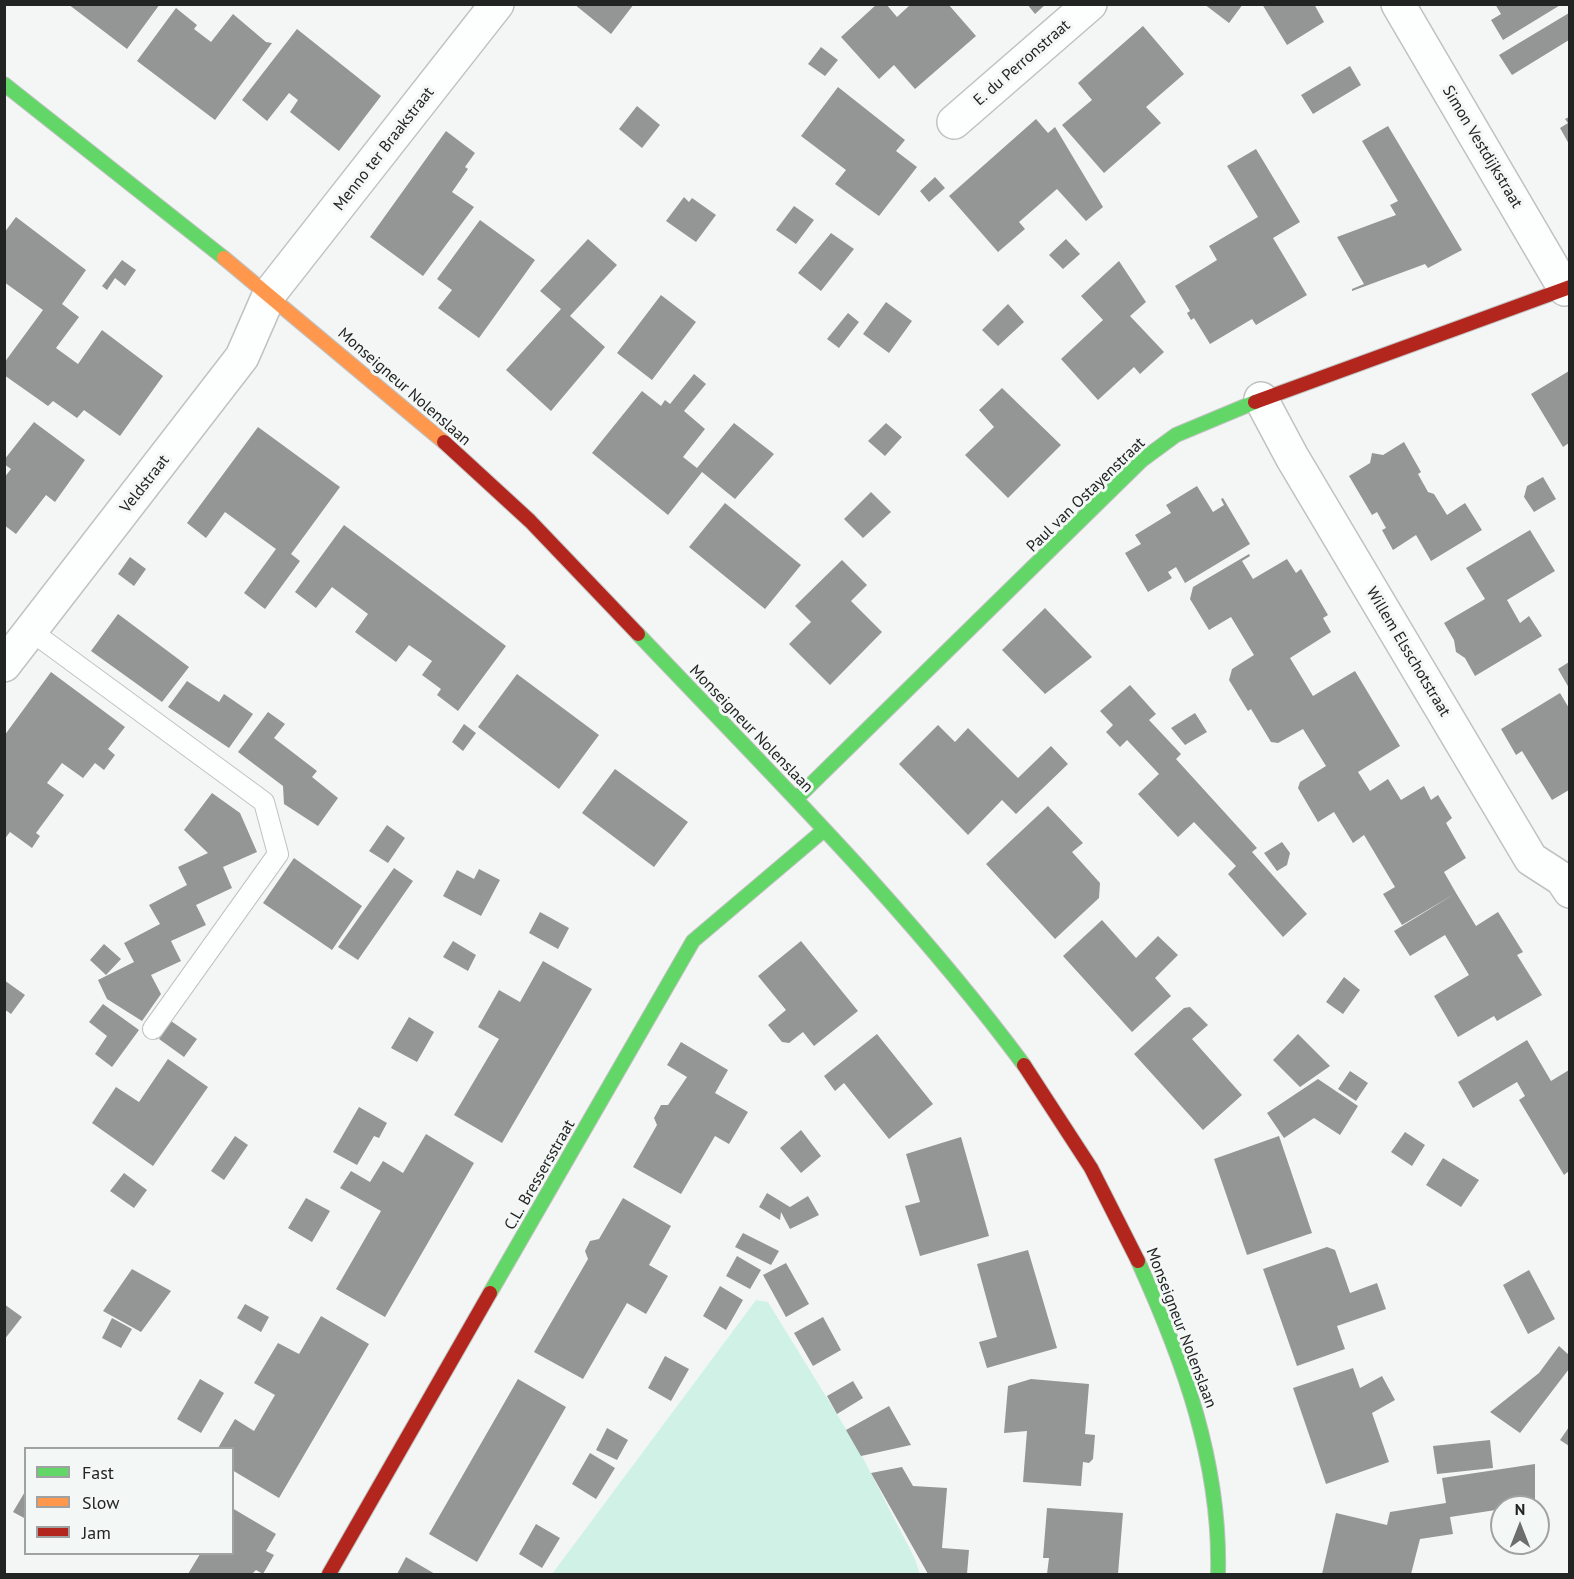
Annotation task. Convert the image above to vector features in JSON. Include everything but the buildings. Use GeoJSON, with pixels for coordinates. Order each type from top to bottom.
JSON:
{"type":"FeatureCollection","features":[{"type":"Feature","properties":{"kind":"street","name":"Menno ter Braakstraat"},"geometry":{"type":"LineString","coordinates":[[270,293],[497,4]]}},
{"type":"Feature","properties":{"kind":"street","name":"E. du Perronstraat"},"geometry":{"type":"LineString","coordinates":[[954,122],[1090,4]]}},
{"type":"Feature","properties":{"kind":"street","name":"Simon Vestdijkstraat"},"geometry":{"type":"LineString","coordinates":[[1398,4],[1568,288]]}},
{"type":"Feature","properties":{"kind":"street","name":"Monseigneur Nolenslaan"},"geometry":{"type":"LineString","coordinates":[[4,84],[270,293],[512,503],[796,799],[916,930],[1010,1044],[1060,1117],[1105,1192],[1145,1273],[1186,1379],[1206,1442],[1216,1503],[1218,1575]]}},
{"type":"Feature","properties":{"kind":"street","name":"Paul van Ostayenstraat"},"geometry":{"type":"LineString","coordinates":[[796,799],[1142,460],[1176,435],[1261,399],[1568,288]]}},
{"type":"Feature","properties":{"kind":"street","name":"Veldstraat"},"geometry":{"type":"LineString","coordinates":[[4,665],[242,357],[270,293]]}},
{"type":"Feature","properties":{"kind":"street","name":"Willem Elsschotstraat"},"geometry":{"type":"LineString","coordinates":[[1261,399],[1298,467],[1531,859],[1567,881]]}},
{"type":"Feature","properties":{"kind":"street","name":"C.L. Bressersstraat"},"geometry":{"type":"LineString","coordinates":[[329,1575],[693,941],[824,830]]}},
{"type":"Feature","properties":{"kind":"lane"},"geometry":{"type":"LineString","coordinates":[[31,632],[264,802],[278,854],[153,1029]]}},
{"type":"Feature","properties":{"kind":"green space"},"geometry":{"type":"Polygon","coordinates":[[[756,1300],[768,1302],[859,1450],[915,1559],[920,1574],[552,1574],[756,1300]]]}},
{"type":"Feature","properties":{"kind":"traffic: fast"},"geometry":{"type":"LineString","coordinates":[[4,84],[224,258]]}},
{"type":"Feature","properties":{"kind":"traffic: fast"},"geometry":{"type":"LineString","coordinates":[[796,799],[1142,460],[1176,435],[1255,402]]}},
{"type":"Feature","properties":{"kind":"traffic: fast"},"geometry":{"type":"LineString","coordinates":[[638,634],[886,897],[934,952],[1024,1065]]}},
{"type":"Feature","properties":{"kind":"traffic: fast"},"geometry":{"type":"LineString","coordinates":[[490,1293],[693,941],[824,830]]}},
{"type":"Feature","properties":{"kind":"traffic: fast"},"geometry":{"type":"LineString","coordinates":[[1138,1261],[1184,1374],[1206,1452],[1213,1492],[1218,1574]]}},
{"type":"Feature","properties":{"kind":"traffic: slow"},"geometry":{"type":"LineString","coordinates":[[224,258],[444,442]]}},
{"type":"Feature","properties":{"kind":"traffic: jam"},"geometry":{"type":"LineString","coordinates":[[1255,402],[1570,287]]}},
{"type":"Feature","properties":{"kind":"traffic: jam"},"geometry":{"type":"LineString","coordinates":[[444,442],[530,521],[638,634]]}},
{"type":"Feature","properties":{"kind":"traffic: jam"},"geometry":{"type":"LineString","coordinates":[[1024,1065],[1091,1168],[1138,1261]]}},
{"type":"Feature","properties":{"kind":"traffic: jam"},"geometry":{"type":"LineString","coordinates":[[329,1574],[490,1293]]}}]}
